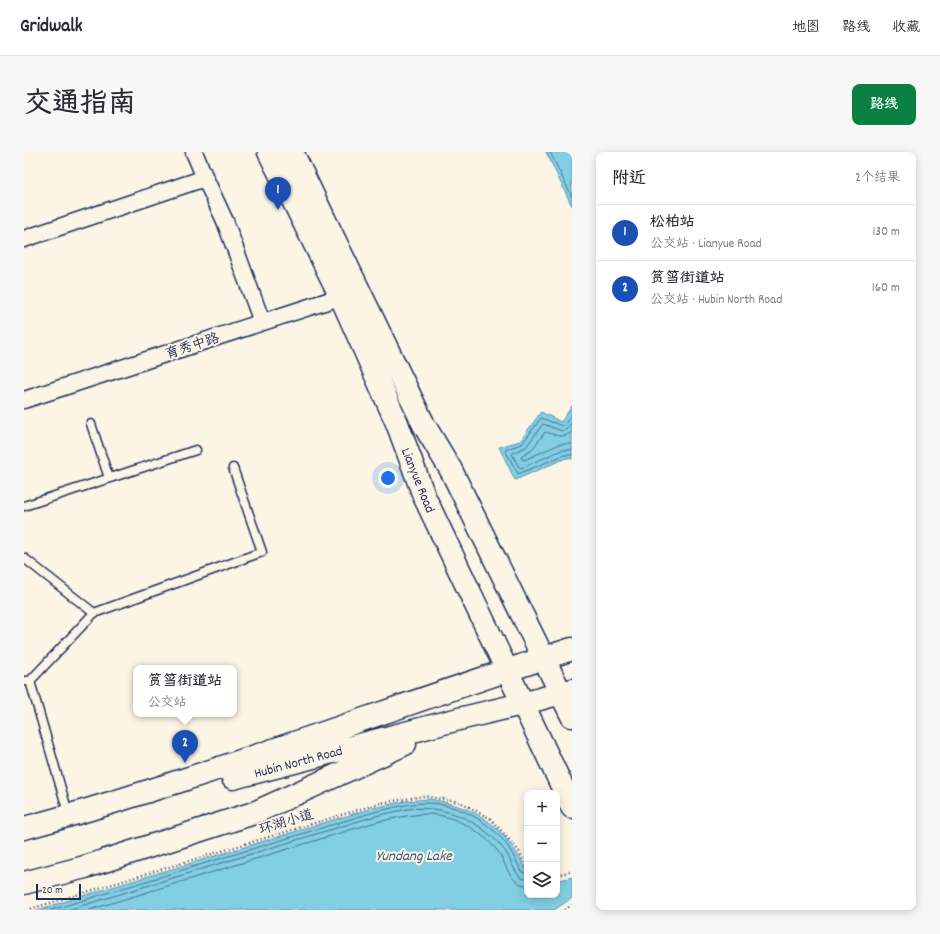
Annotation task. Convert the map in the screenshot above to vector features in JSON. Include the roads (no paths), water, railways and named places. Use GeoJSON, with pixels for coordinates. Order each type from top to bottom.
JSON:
{"type":"FeatureCollection","features":[{"type":"Feature","properties":{"kind":"main road","name":"Lianyue Road"},"geometry":{"type":"LineString","coordinates":[[269,152],[451,470],[544,658],[567,691],[572,716]]}},
{"type":"Feature","properties":{"kind":"main road","name":"Lianyue Road"},"geometry":{"type":"LineString","coordinates":[[292,152],[350,294],[424,496],[572,807]]}},
{"type":"Feature","properties":{"kind":"main road"},"geometry":{"type":"LineString","coordinates":[[24,828],[69,816],[256,756],[506,670],[572,649]]}},
{"type":"Feature","properties":{"kind":"main road","name":"Hubin North Road"},"geometry":{"type":"LineString","coordinates":[[24,837],[169,795],[459,719],[522,704],[567,691]]}},
{"type":"Feature","properties":{"kind":"main road"},"geometry":{"type":"LineString","coordinates":[[24,883],[85,867],[254,813],[459,719]]}},
{"type":"Feature","properties":{"kind":"street"},"geometry":{"type":"LineString","coordinates":[[194,152],[226,221],[262,322]]}},
{"type":"Feature","properties":{"kind":"street"},"geometry":{"type":"LineString","coordinates":[[24,239],[205,178]]}},
{"type":"Feature","properties":{"kind":"street","name":"育秀中路"},"geometry":{"type":"LineString","coordinates":[[24,400],[350,294]]}},
{"type":"Feature","properties":{"kind":"lane"},"geometry":{"type":"LineString","coordinates":[[91,424],[109,478]]}},
{"type":"Feature","properties":{"kind":"lane"},"geometry":{"type":"LineString","coordinates":[[24,506],[196,450]]}},
{"type":"Feature","properties":{"kind":"lane"},"geometry":{"type":"LineString","coordinates":[[69,816],[27,681],[94,613],[262,552],[233,468]]}},
{"type":"Feature","properties":{"kind":"lane"},"geometry":{"type":"LineString","coordinates":[[24,558],[94,613]]}},
{"type":"Feature","properties":{"kind":"water"},"geometry":{"type":"Polygon","coordinates":[[[546,152],[572,152],[572,206],[546,152]]]}},
{"type":"Feature","properties":{"kind":"water"},"geometry":{"type":"Polygon","coordinates":[[[572,406],[572,459],[566,458],[515,480],[499,447],[520,441],[541,412],[561,422],[572,406]]]}},
{"type":"Feature","properties":{"kind":"water","name":"Yundang Lake"},"geometry":{"type":"Polygon","coordinates":[[[429,799],[455,805],[477,814],[506,838],[520,858],[524,865],[524,898],[560,898],[560,880],[572,877],[572,898],[554,910],[37,910],[373,808],[406,801],[429,799]]]}},
{"type":"Feature","properties":{"kind":"place","name":"松柏站"},"geometry":{"type":"Point","coordinates":[278,210]}},
{"type":"Feature","properties":{"kind":"place","name":"筼筜街道站"},"geometry":{"type":"Point","coordinates":[185,763]}}]}
